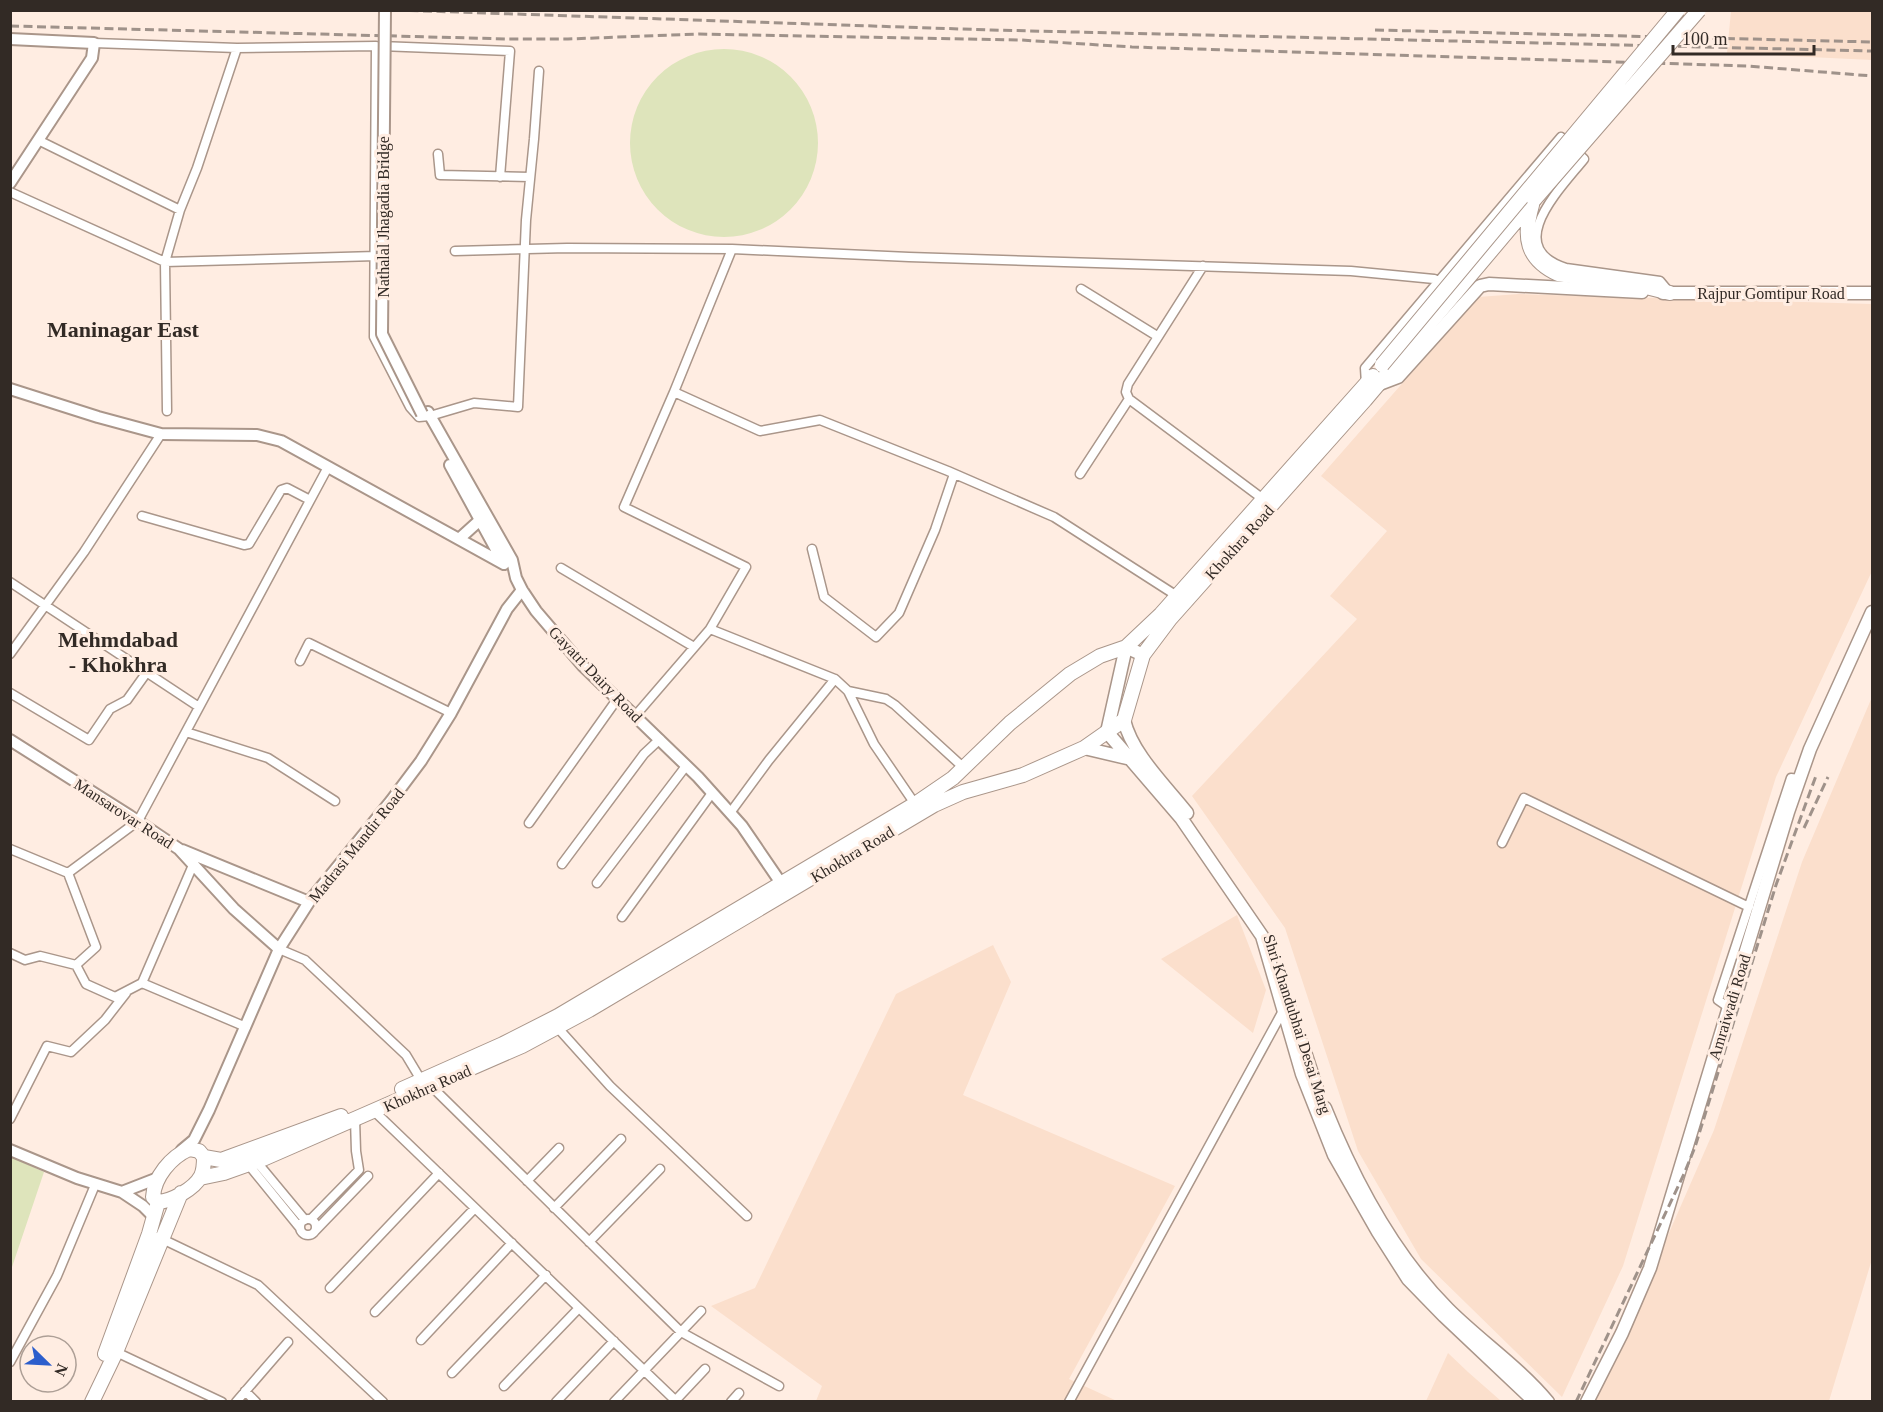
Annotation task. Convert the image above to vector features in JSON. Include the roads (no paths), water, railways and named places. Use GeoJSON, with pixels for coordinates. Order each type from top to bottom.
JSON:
{"type":"FeatureCollection","features":[{"type":"Feature","properties":{"kind":"main road"},"geometry":{"type":"LineString","coordinates":[[1386,368],[1678,10]]}},
{"type":"Feature","properties":{"kind":"main road"},"geometry":{"type":"LineString","coordinates":[[1386,368],[1700,10]]}},
{"type":"Feature","properties":{"kind":"main road"},"geometry":{"type":"LineString","coordinates":[[1534,200],[1528,219],[1528,243],[1533,254],[1546,269],[1558,274],[1646,287],[1670,293]]}},
{"type":"Feature","properties":{"kind":"main road","name":"Rajpur Gomtipur Road"},"geometry":{"type":"LineString","coordinates":[[1368,387],[1398,377],[1480,286],[1489,284],[1670,293],[1872,293]]}},
{"type":"Feature","properties":{"kind":"main road","name":"Khokhra Road"},"geometry":{"type":"LineString","coordinates":[[178,1154],[189,1149],[221,1161],[522,1046],[589,1010],[915,804],[953,778],[1010,723],[1070,674],[1100,656],[1126,647],[1177,596],[1263,499],[1386,368]]}},
{"type":"Feature","properties":{"kind":"main road","name":"Khokhra Road"},"geometry":{"type":"LineString","coordinates":[[200,1178],[224,1173],[252,1163],[374,1111],[558,1016],[784,887],[934,805],[963,792],[1023,775],[1084,748],[1124,720],[1143,655],[1170,620],[1368,387]]}},
{"type":"Feature","properties":{"kind":"main road","name":"Amraiwadi Road"},"geometry":{"type":"LineString","coordinates":[[1587,1401],[1622,1333],[1650,1268],[1799,779],[1810,749],[1872,612]]}},
{"type":"Feature","properties":{"kind":"main road"},"geometry":{"type":"LineString","coordinates":[[1107,732],[1126,647],[1143,655]]}},
{"type":"Feature","properties":{"kind":"main road","name":"Shri Khandubhai Desai Marg"},"geometry":{"type":"LineString","coordinates":[[1124,720],[1138,753],[1191,819],[1268,932],[1302,1074],[1334,1155],[1378,1232],[1408,1279],[1444,1316],[1528,1388],[1548,1401]]}},
{"type":"Feature","properties":{"kind":"main road","name":"Shri Khandubhai Desai Marg"},"geometry":{"type":"LineString","coordinates":[[1107,732],[1181,818],[1262,936],[1287,1008]]}},
{"type":"Feature","properties":{"kind":"main road"},"geometry":{"type":"LineString","coordinates":[[1084,748],[1131,759]]}},
{"type":"Feature","properties":{"kind":"main road"},"geometry":{"type":"LineString","coordinates":[[953,778],[963,792]]}},
{"type":"Feature","properties":{"kind":"main road"},"geometry":{"type":"LineString","coordinates":[[158,1202],[153,1197],[153,1190],[158,1178],[178,1154]]}},
{"type":"Feature","properties":{"kind":"main road"},"geometry":{"type":"LineString","coordinates":[[158,1202],[166,1201],[181,1193],[200,1178],[204,1167],[202,1154]]}},
{"type":"Feature","properties":{"kind":"main road"},"geometry":{"type":"LineString","coordinates":[[82,1401],[108,1348],[156,1237],[181,1193]]}},
{"type":"Feature","properties":{"kind":"main road"},"geometry":{"type":"LineString","coordinates":[[92,1401],[116,1352],[156,1237],[154,1217],[158,1202]]}},
{"type":"Feature","properties":{"kind":"main road","name":"Shri Khandubhai Desai Marg"},"geometry":{"type":"LineString","coordinates":[[1528,1388],[1534,1401]]}},
{"type":"Feature","properties":{"kind":"street","name":"Nathalal Jhagadia Bridge"},"geometry":{"type":"LineString","coordinates":[[385,10],[381,334],[426,415]]}},
{"type":"Feature","properties":{"kind":"street","name":"Nathalal Jhagadia Bridge"},"geometry":{"type":"LineString","coordinates":[[391,10],[388,333],[426,415]]}},
{"type":"Feature","properties":{"kind":"street"},"geometry":{"type":"LineString","coordinates":[[10,39],[237,48],[376,46],[510,51],[500,177]]}},
{"type":"Feature","properties":{"kind":"street"},"geometry":{"type":"LineString","coordinates":[[10,183],[92,58],[94,43]]}},
{"type":"Feature","properties":{"kind":"street"},"geometry":{"type":"LineString","coordinates":[[376,46],[374,337],[410,407],[419,417],[474,403],[518,408],[524,249],[539,71]]}},
{"type":"Feature","properties":{"kind":"street"},"geometry":{"type":"LineString","coordinates":[[167,411],[165,262],[180,210],[197,168],[237,48]]}},
{"type":"Feature","properties":{"kind":"street"},"geometry":{"type":"LineString","coordinates":[[1368,387],[1365,368],[1561,137],[1584,159],[1539,219],[1535,233],[1537,244],[1544,256],[1554,264],[1566,268],[1660,281],[1670,293]]}},
{"type":"Feature","properties":{"kind":"street"},"geometry":{"type":"LineString","coordinates":[[38,140],[180,210]]}},
{"type":"Feature","properties":{"kind":"street"},"geometry":{"type":"LineString","coordinates":[[438,154],[440,175],[530,177]]}},
{"type":"Feature","properties":{"kind":"street"},"geometry":{"type":"LineString","coordinates":[[10,192],[165,262],[376,256]]}},
{"type":"Feature","properties":{"kind":"street"},"geometry":{"type":"LineString","coordinates":[[635,716],[711,629],[746,567],[624,507],[732,249]]}},
{"type":"Feature","properties":{"kind":"street"},"geometry":{"type":"LineString","coordinates":[[455,251],[732,249],[1351,271],[1434,279]]}},
{"type":"Feature","properties":{"kind":"street"},"geometry":{"type":"LineString","coordinates":[[1203,266],[1157,336],[1128,384],[1126,392],[1130,399],[1263,499]]}},
{"type":"Feature","properties":{"kind":"street"},"geometry":{"type":"LineString","coordinates":[[1081,289],[1157,336]]}},
{"type":"Feature","properties":{"kind":"street"},"geometry":{"type":"LineString","coordinates":[[10,389],[87,414],[161,434],[257,435],[281,441],[504,564]]}},
{"type":"Feature","properties":{"kind":"street"},"geometry":{"type":"LineString","coordinates":[[674,392],[760,431],[820,420],[954,474],[1054,517],[1177,596]]}},
{"type":"Feature","properties":{"kind":"street"},"geometry":{"type":"LineString","coordinates":[[1080,474],[1130,399]]}},
{"type":"Feature","properties":{"kind":"street"},"geometry":{"type":"LineString","coordinates":[[426,415],[504,564],[516,578]]}},
{"type":"Feature","properties":{"kind":"street","name":"Gayatri Dairy Road"},"geometry":{"type":"LineString","coordinates":[[426,415],[513,560],[516,578],[536,611],[583,666],[686,766],[742,826],[784,887]]}},
{"type":"Feature","properties":{"kind":"street"},"geometry":{"type":"LineString","coordinates":[[10,654],[103,525],[161,434]]}},
{"type":"Feature","properties":{"kind":"street"},"geometry":{"type":"LineString","coordinates":[[68,873],[138,821],[328,467]]}},
{"type":"Feature","properties":{"kind":"street"},"geometry":{"type":"LineString","coordinates":[[812,549],[824,597],[876,637],[899,613],[935,530],[954,474]]}},
{"type":"Feature","properties":{"kind":"street"},"geometry":{"type":"LineString","coordinates":[[142,516],[244,545],[249,544],[281,490],[287,489],[310,500]]}},
{"type":"Feature","properties":{"kind":"street"},"geometry":{"type":"LineString","coordinates":[[459,539],[480,520]]}},
{"type":"Feature","properties":{"kind":"street"},"geometry":{"type":"LineString","coordinates":[[561,568],[694,647]]}},
{"type":"Feature","properties":{"kind":"street"},"geometry":{"type":"LineString","coordinates":[[10,582],[199,707]]}},
{"type":"Feature","properties":{"kind":"street","name":"Madrasi Mandir Road"},"geometry":{"type":"LineString","coordinates":[[209,1110],[279,950],[309,902],[409,777],[451,713],[507,609],[522,590]]}},
{"type":"Feature","properties":{"kind":"street"},"geometry":{"type":"LineString","coordinates":[[711,629],[835,679],[848,691],[874,744],[915,804]]}},
{"type":"Feature","properties":{"kind":"street"},"geometry":{"type":"LineString","coordinates":[[300,661],[309,643],[451,713]]}},
{"type":"Feature","properties":{"kind":"street"},"geometry":{"type":"LineString","coordinates":[[10,693],[89,740],[110,709],[127,700],[147,672]]}},
{"type":"Feature","properties":{"kind":"street"},"geometry":{"type":"LineString","coordinates":[[730,813],[769,760],[835,679]]}},
{"type":"Feature","properties":{"kind":"street"},"geometry":{"type":"LineString","coordinates":[[848,691],[886,699],[964,768]]}},
{"type":"Feature","properties":{"kind":"street"},"geometry":{"type":"LineString","coordinates":[[529,823],[618,698]]}},
{"type":"Feature","properties":{"kind":"street"},"geometry":{"type":"LineString","coordinates":[[186,732],[268,758],[335,801]]}},
{"type":"Feature","properties":{"kind":"street","name":"Mansarovar Road"},"geometry":{"type":"LineString","coordinates":[[10,740],[179,849],[234,909],[279,950]]}},
{"type":"Feature","properties":{"kind":"street"},"geometry":{"type":"LineString","coordinates":[[562,864],[644,754],[660,740]]}},
{"type":"Feature","properties":{"kind":"street"},"geometry":{"type":"LineString","coordinates":[[597,883],[686,766]]}},
{"type":"Feature","properties":{"kind":"street"},"geometry":{"type":"LineString","coordinates":[[1728,1007],[1718,1000],[1791,778],[1799,779]]}},
{"type":"Feature","properties":{"kind":"street"},"geometry":{"type":"LineString","coordinates":[[622,917],[712,793]]}},
{"type":"Feature","properties":{"kind":"street"},"geometry":{"type":"LineString","coordinates":[[1502,843],[1524,798],[1749,907]]}},
{"type":"Feature","properties":{"kind":"street"},"geometry":{"type":"LineString","coordinates":[[10,849],[68,873],[96,947],[76,965]]}},
{"type":"Feature","properties":{"kind":"street"},"geometry":{"type":"LineString","coordinates":[[179,849],[309,902]]}},
{"type":"Feature","properties":{"kind":"street"},"geometry":{"type":"LineString","coordinates":[[10,953],[25,960],[40,956],[76,965],[86,984],[115,997],[142,983],[194,865]]}},
{"type":"Feature","properties":{"kind":"street"},"geometry":{"type":"LineString","coordinates":[[279,950],[305,960],[406,1055],[426,1083],[681,1332],[779,1386]]}},
{"type":"Feature","properties":{"kind":"street"},"geometry":{"type":"LineString","coordinates":[[142,983],[246,1027]]}},
{"type":"Feature","properties":{"kind":"street"},"geometry":{"type":"LineString","coordinates":[[10,1119],[47,1046],[71,1052],[105,1020],[128,990]]}},
{"type":"Feature","properties":{"kind":"street"},"geometry":{"type":"LineString","coordinates":[[1069,1401],[1287,1008]]}},
{"type":"Feature","properties":{"kind":"street"},"geometry":{"type":"LineString","coordinates":[[557,1027],[610,1086],[747,1216]]}},
{"type":"Feature","properties":{"kind":"street"},"geometry":{"type":"LineString","coordinates":[[178,1154],[194,1140],[209,1110]]}},
{"type":"Feature","properties":{"kind":"street"},"geometry":{"type":"LineString","coordinates":[[202,1154],[209,1110]]}},
{"type":"Feature","properties":{"kind":"street"},"geometry":{"type":"LineString","coordinates":[[374,1111],[675,1401],[705,1369]]}},
{"type":"Feature","properties":{"kind":"street"},"geometry":{"type":"LineString","coordinates":[[355,1119],[359,1170],[305,1222],[305,1234],[310,1234],[315,1230],[368,1176]]}},
{"type":"Feature","properties":{"kind":"street"},"geometry":{"type":"LineString","coordinates":[[554,1208],[621,1139]]}},
{"type":"Feature","properties":{"kind":"street"},"geometry":{"type":"LineString","coordinates":[[527,1181],[559,1148]]}},
{"type":"Feature","properties":{"kind":"street"},"geometry":{"type":"LineString","coordinates":[[10,1150],[95,1185],[122,1192],[143,1206],[154,1217]]}},
{"type":"Feature","properties":{"kind":"street"},"geometry":{"type":"LineString","coordinates":[[252,1163],[305,1222],[315,1224],[315,1230]]}},
{"type":"Feature","properties":{"kind":"street"},"geometry":{"type":"LineString","coordinates":[[589,1242],[660,1169]]}},
{"type":"Feature","properties":{"kind":"street"},"geometry":{"type":"LineString","coordinates":[[330,1288],[439,1173]]}},
{"type":"Feature","properties":{"kind":"street"},"geometry":{"type":"LineString","coordinates":[[122,1192],[158,1178]]}},
{"type":"Feature","properties":{"kind":"street"},"geometry":{"type":"LineString","coordinates":[[10,1362],[57,1276],[95,1185]]}},
{"type":"Feature","properties":{"kind":"street"},"geometry":{"type":"LineString","coordinates":[[375,1312],[475,1208]]}},
{"type":"Feature","properties":{"kind":"street"},"geometry":{"type":"LineString","coordinates":[[156,1237],[258,1285],[382,1401]]}},
{"type":"Feature","properties":{"kind":"street"},"geometry":{"type":"LineString","coordinates":[[420,1340],[512,1243]]}},
{"type":"Feature","properties":{"kind":"street"},"geometry":{"type":"LineString","coordinates":[[452,1373],[546,1275]]}},
{"type":"Feature","properties":{"kind":"street"},"geometry":{"type":"LineString","coordinates":[[504,1386],[579,1308]]}},
{"type":"Feature","properties":{"kind":"street"},"geometry":{"type":"LineString","coordinates":[[614,1401],[701,1311]]}},
{"type":"Feature","properties":{"kind":"street"},"geometry":{"type":"LineString","coordinates":[[556,1401],[614,1341]]}},
{"type":"Feature","properties":{"kind":"street"},"geometry":{"type":"LineString","coordinates":[[236,1401],[288,1342]]}},
{"type":"Feature","properties":{"kind":"street"},"geometry":{"type":"LineString","coordinates":[[116,1352],[222,1401]]}},
{"type":"Feature","properties":{"kind":"street"},"geometry":{"type":"LineString","coordinates":[[245,1391],[256,1401]]}},
{"type":"Feature","properties":{"kind":"street"},"geometry":{"type":"LineString","coordinates":[[731,1401],[739,1394]]}},
{"type":"Feature","properties":{"kind":"railway"},"geometry":{"type":"LineString","coordinates":[[396,10],[991,30],[1872,51]]}},
{"type":"Feature","properties":{"kind":"railway"},"geometry":{"type":"LineString","coordinates":[[10,26],[509,39],[699,34],[1021,40],[1132,47],[1748,66],[1872,76]]}},
{"type":"Feature","properties":{"kind":"railway"},"geometry":{"type":"LineString","coordinates":[[1375,30],[1872,42]]}},
{"type":"Feature","properties":{"kind":"railway"},"geometry":{"type":"LineString","coordinates":[[1576,1402],[1695,1147],[1776,885],[1817,773]]}},
{"type":"Feature","properties":{"kind":"railway"},"geometry":{"type":"LineString","coordinates":[[1804,828],[1828,777]]}},
{"type":"Feature","properties":{"kind":"district","name":"Maninagar East"},"geometry":{"type":"Point","coordinates":[123,329]}},
{"type":"Feature","properties":{"kind":"district","name":"Mehmdabad - Khokhra"},"geometry":{"type":"Point","coordinates":[118,652]}}]}
